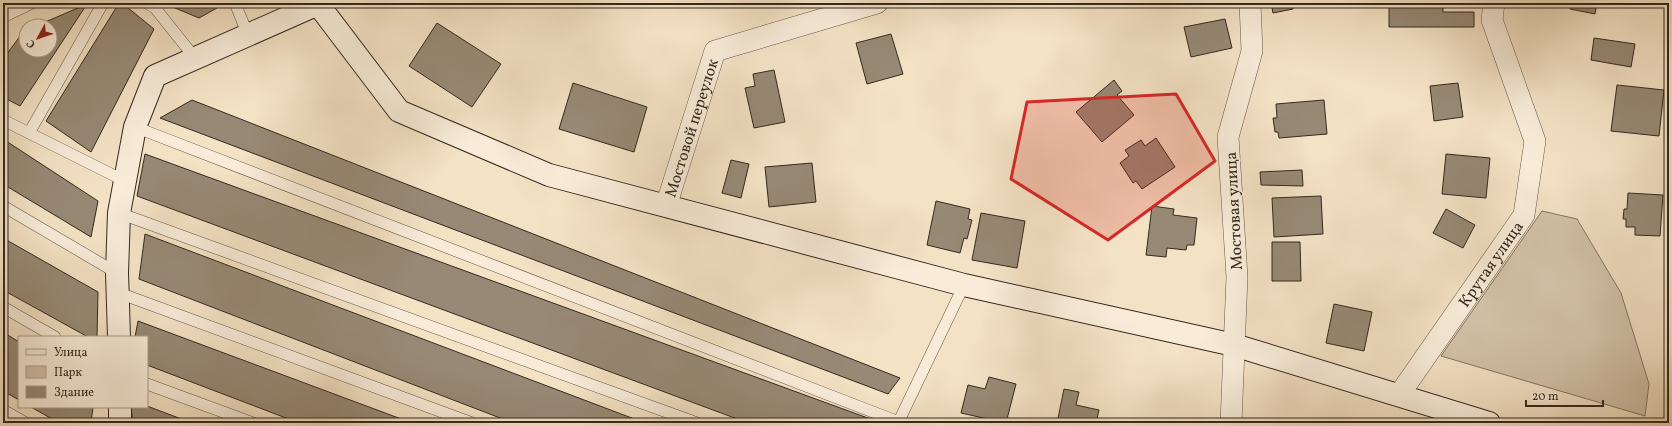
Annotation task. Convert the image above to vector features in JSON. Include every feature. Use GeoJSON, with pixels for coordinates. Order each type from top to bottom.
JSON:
{"type":"FeatureCollection","features":[{"type":"Feature","properties":{"kind":"street"},"geometry":{"type":"LineString","coordinates":[[119,336],[118,283],[120,213],[135,127],[155,76],[319,3],[399,111],[549,175],[964,285],[1234,345],[1489,423]]}},
{"type":"Feature","properties":{"kind":"street","name":"Мостовой переулок"},"geometry":{"type":"LineString","coordinates":[[666,206],[715,51],[877,3]]}},
{"type":"Feature","properties":{"kind":"street","name":"Мостовая улица"},"geometry":{"type":"LineString","coordinates":[[1231,423],[1237,277],[1228,137],[1252,51],[1250,3]]}},
{"type":"Feature","properties":{"kind":"street","name":"Крутая улица"},"geometry":{"type":"LineString","coordinates":[[1399,396],[1524,215],[1535,141],[1492,20],[1494,3]]}},
{"type":"Feature","properties":{"kind":"street"},"geometry":{"type":"LineString","coordinates":[[120,408],[120,423]]}},
{"type":"Feature","properties":{"kind":"lane"},"geometry":{"type":"LineString","coordinates":[[4,19],[32,3]]}},
{"type":"Feature","properties":{"kind":"lane"},"geometry":{"type":"LineString","coordinates":[[29,133],[103,3]]}},
{"type":"Feature","properties":{"kind":"lane"},"geometry":{"type":"LineString","coordinates":[[147,3],[155,8],[195,58]]}},
{"type":"Feature","properties":{"kind":"lane"},"geometry":{"type":"LineString","coordinates":[[235,3],[248,35]]}},
{"type":"Feature","properties":{"kind":"lane"},"geometry":{"type":"LineString","coordinates":[[3,120],[125,181]]}},
{"type":"Feature","properties":{"kind":"lane"},"geometry":{"type":"LineString","coordinates":[[135,127],[898,422],[964,285]]}},
{"type":"Feature","properties":{"kind":"lane"},"geometry":{"type":"LineString","coordinates":[[3,206],[118,283],[472,423]]}},
{"type":"Feature","properties":{"kind":"lane"},"geometry":{"type":"LineString","coordinates":[[120,213],[697,423]]}},
{"type":"Feature","properties":{"kind":"lane"},"geometry":{"type":"LineString","coordinates":[[3,307],[53,336]]}},
{"type":"Feature","properties":{"kind":"lane"},"geometry":{"type":"LineString","coordinates":[[148,384],[253,423]]}},
{"type":"Feature","properties":{"kind":"lane"},"geometry":{"type":"LineString","coordinates":[[3,410],[26,423]]}},
{"type":"Feature","properties":{"kind":"highlighted area"},"geometry":{"type":"Polygon","coordinates":[[[1176,94],[1215,161],[1108,240],[1011,179],[1027,102],[1176,94]]]}},
{"type":"Feature","properties":{"kind":"green space"},"geometry":{"type":"Polygon","coordinates":[[[1542,211],[1577,219],[1621,293],[1649,384],[1645,416],[1441,356],[1542,211]]]}},
{"type":"Feature","properties":{"kind":"building"},"geometry":{"type":"Polygon","coordinates":[[[119,3],[122,3],[154,29],[91,152],[46,121],[119,3]]]}},
{"type":"Feature","properties":{"kind":"building"},"geometry":{"type":"Polygon","coordinates":[[[163,3],[215,3],[217,8],[199,18],[163,3]]]}},
{"type":"Feature","properties":{"kind":"building"},"geometry":{"type":"Polygon","coordinates":[[[1271,3],[1292,3],[1293,9],[1273,13],[1271,3]]]}},
{"type":"Feature","properties":{"kind":"building"},"geometry":{"type":"Polygon","coordinates":[[[1389,3],[1443,3],[1443,12],[1474,12],[1474,27],[1389,27],[1389,3]]]}},
{"type":"Feature","properties":{"kind":"building"},"geometry":{"type":"Polygon","coordinates":[[[1572,3],[1597,3],[1595,14],[1570,9],[1572,3]]]}},
{"type":"Feature","properties":{"kind":"building"},"geometry":{"type":"Polygon","coordinates":[[[87,4],[58,48],[58,18],[55,18],[87,4]]]}},
{"type":"Feature","properties":{"kind":"building"},"geometry":{"type":"Polygon","coordinates":[[[1225,19],[1232,48],[1191,57],[1184,27],[1225,19]]]}},
{"type":"Feature","properties":{"kind":"building"},"geometry":{"type":"Polygon","coordinates":[[[437,23],[501,64],[472,107],[409,66],[437,23]]]}},
{"type":"Feature","properties":{"kind":"building"},"geometry":{"type":"Polygon","coordinates":[[[891,34],[903,74],[867,84],[856,43],[891,34]]]}},
{"type":"Feature","properties":{"kind":"building"},"geometry":{"type":"Polygon","coordinates":[[[1594,38],[1635,44],[1631,67],[1591,60],[1594,38]]]}},
{"type":"Feature","properties":{"kind":"building"},"geometry":{"type":"Polygon","coordinates":[[[18,39],[18,58],[52,58],[20,106],[3,97],[3,59],[18,39]]]}},
{"type":"Feature","properties":{"kind":"building"},"geometry":{"type":"Polygon","coordinates":[[[774,70],[785,122],[754,128],[745,88],[755,86],[753,74],[774,70]]]}},
{"type":"Feature","properties":{"kind":"building"},"geometry":{"type":"Polygon","coordinates":[[[1114,80],[1122,91],[1117,95],[1134,115],[1102,142],[1076,112],[1114,80]]]}},
{"type":"Feature","properties":{"kind":"building"},"geometry":{"type":"Polygon","coordinates":[[[573,83],[647,107],[634,152],[559,129],[573,83]]]}},
{"type":"Feature","properties":{"kind":"building"},"geometry":{"type":"Polygon","coordinates":[[[1458,83],[1463,117],[1434,121],[1430,86],[1458,83]]]}},
{"type":"Feature","properties":{"kind":"building"},"geometry":{"type":"Polygon","coordinates":[[[1617,85],[1664,90],[1659,136],[1611,131],[1617,85]]]}},
{"type":"Feature","properties":{"kind":"building"},"geometry":{"type":"Polygon","coordinates":[[[192,100],[900,378],[888,394],[160,118],[192,100]]]}},
{"type":"Feature","properties":{"kind":"building"},"geometry":{"type":"Polygon","coordinates":[[[1324,100],[1327,134],[1279,138],[1278,132],[1275,132],[1273,118],[1277,118],[1276,104],[1324,100]]]}},
{"type":"Feature","properties":{"kind":"building"},"geometry":{"type":"Polygon","coordinates":[[[1156,138],[1175,167],[1142,189],[1136,181],[1133,183],[1120,163],[1129,156],[1125,150],[1141,140],[1145,146],[1156,138]]]}},
{"type":"Feature","properties":{"kind":"building"},"geometry":{"type":"Polygon","coordinates":[[[3,139],[98,201],[91,237],[3,184],[3,139]]]}},
{"type":"Feature","properties":{"kind":"building"},"geometry":{"type":"Polygon","coordinates":[[[145,154],[876,421],[875,423],[748,423],[137,196],[145,154]]]}},
{"type":"Feature","properties":{"kind":"building"},"geometry":{"type":"Polygon","coordinates":[[[1446,154],[1490,158],[1486,198],[1442,194],[1446,154]]]}},
{"type":"Feature","properties":{"kind":"building"},"geometry":{"type":"Polygon","coordinates":[[[731,160],[749,164],[741,198],[722,193],[731,160]]]}},
{"type":"Feature","properties":{"kind":"building"},"geometry":{"type":"Polygon","coordinates":[[[812,163],[816,202],[769,207],[765,167],[812,163]]]}},
{"type":"Feature","properties":{"kind":"building"},"geometry":{"type":"Polygon","coordinates":[[[1302,170],[1303,186],[1261,185],[1260,172],[1302,170]]]}},
{"type":"Feature","properties":{"kind":"building"},"geometry":{"type":"Polygon","coordinates":[[[1628,193],[1663,195],[1660,236],[1635,235],[1635,227],[1626,227],[1626,219],[1623,219],[1624,209],[1627,209],[1628,193]]]}},
{"type":"Feature","properties":{"kind":"building"},"geometry":{"type":"Polygon","coordinates":[[[1321,196],[1323,234],[1274,237],[1272,198],[1321,196]]]}},
{"type":"Feature","properties":{"kind":"building"},"geometry":{"type":"Polygon","coordinates":[[[936,201],[970,209],[968,219],[972,220],[967,239],[964,238],[960,253],[927,245],[936,201]]]}},
{"type":"Feature","properties":{"kind":"building"},"geometry":{"type":"Polygon","coordinates":[[[1152,206],[1174,209],[1173,215],[1197,218],[1194,245],[1187,245],[1186,250],[1167,248],[1166,257],[1146,255],[1152,206]]]}},
{"type":"Feature","properties":{"kind":"building"},"geometry":{"type":"Polygon","coordinates":[[[1446,209],[1475,225],[1463,248],[1433,233],[1446,209]]]}},
{"type":"Feature","properties":{"kind":"building"},"geometry":{"type":"Polygon","coordinates":[[[981,213],[1025,221],[1017,268],[972,260],[981,213]]]}},
{"type":"Feature","properties":{"kind":"building"},"geometry":{"type":"Polygon","coordinates":[[[145,234],[645,423],[513,423],[139,279],[145,234]]]}},
{"type":"Feature","properties":{"kind":"building"},"geometry":{"type":"Polygon","coordinates":[[[3,238],[98,292],[97,336],[86,336],[3,290],[3,238]]]}},
{"type":"Feature","properties":{"kind":"building"},"geometry":{"type":"Polygon","coordinates":[[[1272,242],[1300,242],[1301,281],[1272,281],[1272,242]]]}},
{"type":"Feature","properties":{"kind":"building"},"geometry":{"type":"Polygon","coordinates":[[[1334,304],[1372,312],[1364,351],[1326,343],[1334,304]]]}},
{"type":"Feature","properties":{"kind":"building"},"geometry":{"type":"Polygon","coordinates":[[[138,321],[412,423],[299,423],[148,365],[148,336],[135,336],[138,321]]]}},
{"type":"Feature","properties":{"kind":"building"},"geometry":{"type":"Polygon","coordinates":[[[3,332],[18,341],[18,399],[3,391],[3,332]]]}},
{"type":"Feature","properties":{"kind":"building"},"geometry":{"type":"Polygon","coordinates":[[[989,377],[1016,384],[1006,423],[961,413],[968,385],[985,389],[989,377]]]}},
{"type":"Feature","properties":{"kind":"building"},"geometry":{"type":"Polygon","coordinates":[[[1064,389],[1079,392],[1076,405],[1099,410],[1096,423],[1057,423],[1064,389]]]}},
{"type":"Feature","properties":{"kind":"building"},"geometry":{"type":"Polygon","coordinates":[[[148,406],[192,423],[133,423],[131,408],[148,408],[148,406]]]}},
{"type":"Feature","properties":{"kind":"building"},"geometry":{"type":"Polygon","coordinates":[[[33,408],[93,408],[91,423],[59,423],[33,408]]]}}]}
